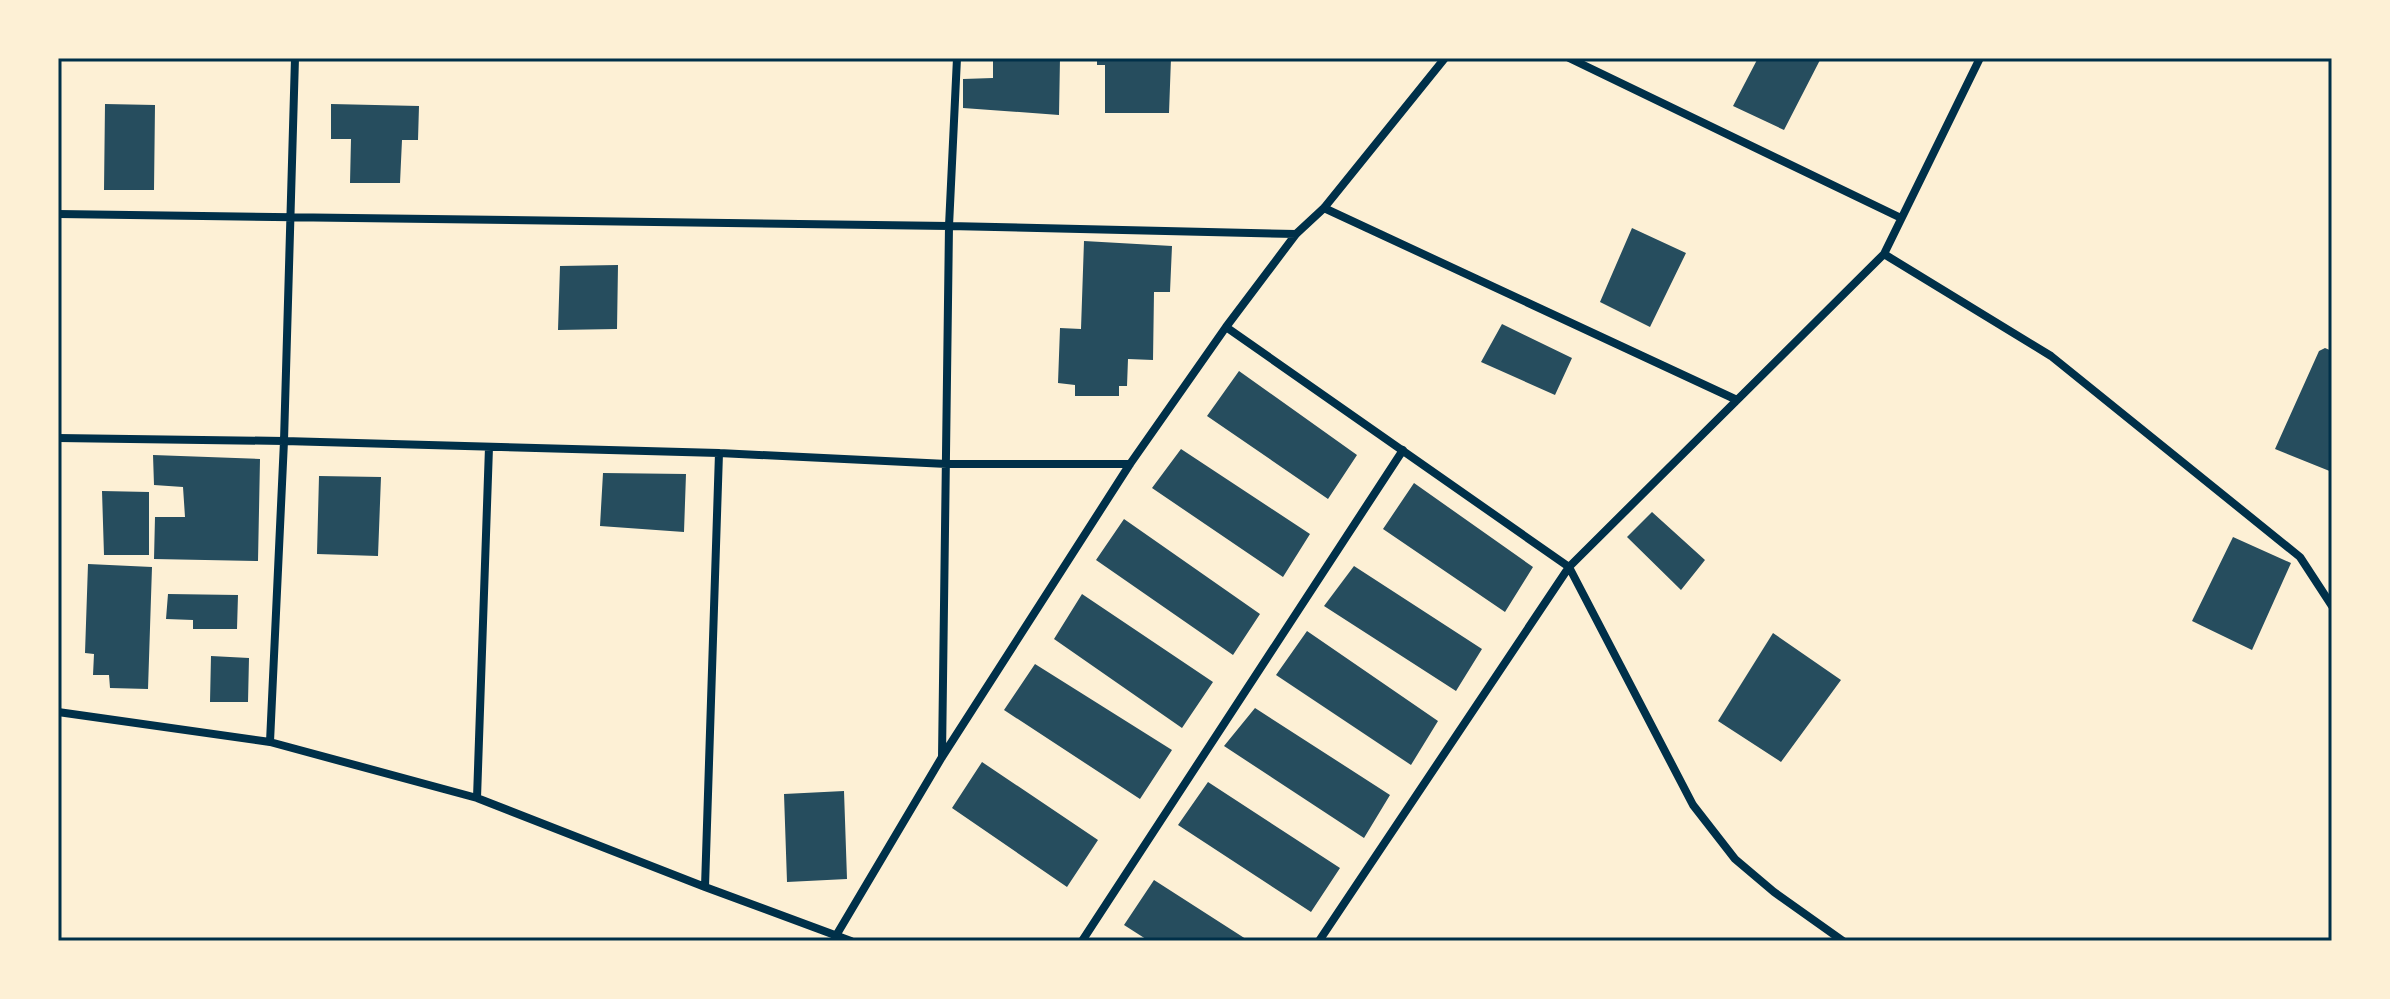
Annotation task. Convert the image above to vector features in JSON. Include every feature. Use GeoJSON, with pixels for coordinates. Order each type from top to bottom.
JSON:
{"type":"FeatureCollection","features":[{"type":"Feature","properties":{"kind":"street"},"geometry":{"type":"LineString","coordinates":[[270,742],[284,441],[295,58]]}},
{"type":"Feature","properties":{"kind":"street"},"geometry":{"type":"LineString","coordinates":[[942,757],[949,226],[957,58]]}},
{"type":"Feature","properties":{"kind":"street"},"geometry":{"type":"LineString","coordinates":[[837,934],[942,757],[1130,464],[1296,234],[1324,208],[1445,58]]}},
{"type":"Feature","properties":{"kind":"street"},"geometry":{"type":"LineString","coordinates":[[1569,58],[1901,218]]}},
{"type":"Feature","properties":{"kind":"street"},"geometry":{"type":"LineString","coordinates":[[1319,941],[1569,567],[1884,254],[1980,58]]}},
{"type":"Feature","properties":{"kind":"street"},"geometry":{"type":"LineString","coordinates":[[1324,208],[1737,400]]}},
{"type":"Feature","properties":{"kind":"street"},"geometry":{"type":"LineString","coordinates":[[58,214],[1296,234]]}},
{"type":"Feature","properties":{"kind":"street"},"geometry":{"type":"LineString","coordinates":[[1884,254],[2051,356],[2300,557],[2332,606]]}},
{"type":"Feature","properties":{"kind":"street"},"geometry":{"type":"LineString","coordinates":[[1226,327],[1569,567],[1693,805],[1735,859],[1774,892],[1843,941]]}},
{"type":"Feature","properties":{"kind":"street"},"geometry":{"type":"LineString","coordinates":[[58,438],[719,453],[947,464],[1130,464]]}},
{"type":"Feature","properties":{"kind":"street"},"geometry":{"type":"LineString","coordinates":[[477,798],[489,447]]}},
{"type":"Feature","properties":{"kind":"street"},"geometry":{"type":"LineString","coordinates":[[1082,941],[1403,450]]}},
{"type":"Feature","properties":{"kind":"street"},"geometry":{"type":"LineString","coordinates":[[705,887],[719,453]]}},
{"type":"Feature","properties":{"kind":"street"},"geometry":{"type":"LineString","coordinates":[[58,712],[270,742],[477,798],[851,941]]}},
{"type":"Feature","properties":{"kind":"building"},"geometry":{"type":"Polygon","coordinates":[[[993,58],[1060,58],[1059,115],[963,108],[963,79],[993,78],[993,58]]]}},
{"type":"Feature","properties":{"kind":"building"},"geometry":{"type":"Polygon","coordinates":[[[1097,58],[1171,58],[1169,113],[1105,113],[1105,65],[1097,65],[1097,58]]]}},
{"type":"Feature","properties":{"kind":"building"},"geometry":{"type":"Polygon","coordinates":[[[1758,58],[1820,60],[1784,130],[1733,106],[1758,58]]]}},
{"type":"Feature","properties":{"kind":"building"},"geometry":{"type":"Polygon","coordinates":[[[105,104],[155,105],[154,190],[104,190],[105,104]]]}},
{"type":"Feature","properties":{"kind":"building"},"geometry":{"type":"Polygon","coordinates":[[[331,104],[419,106],[418,140],[402,140],[400,183],[350,183],[351,139],[331,139],[331,104]]]}},
{"type":"Feature","properties":{"kind":"building"},"geometry":{"type":"Polygon","coordinates":[[[1632,228],[1686,253],[1650,327],[1600,302],[1632,228]]]}},
{"type":"Feature","properties":{"kind":"building"},"geometry":{"type":"Polygon","coordinates":[[[1084,241],[1172,246],[1170,292],[1154,292],[1153,360],[1128,359],[1127,386],[1119,386],[1119,396],[1075,396],[1075,385],[1058,383],[1060,328],[1081,329],[1084,241]]]}},
{"type":"Feature","properties":{"kind":"building"},"geometry":{"type":"Polygon","coordinates":[[[618,265],[617,329],[558,330],[560,266],[618,265]]]}},
{"type":"Feature","properties":{"kind":"building"},"geometry":{"type":"Polygon","coordinates":[[[1502,324],[1572,358],[1555,395],[1481,362],[1502,324]]]}},
{"type":"Feature","properties":{"kind":"building"},"geometry":{"type":"Polygon","coordinates":[[[2325,348],[2332,351],[2332,472],[2275,449],[2319,351],[2325,348]]]}},
{"type":"Feature","properties":{"kind":"building"},"geometry":{"type":"Polygon","coordinates":[[[1239,371],[1357,455],[1328,499],[1207,416],[1239,371]]]}},
{"type":"Feature","properties":{"kind":"building"},"geometry":{"type":"Polygon","coordinates":[[[1181,449],[1310,534],[1283,577],[1152,488],[1181,449]]]}},
{"type":"Feature","properties":{"kind":"building"},"geometry":{"type":"Polygon","coordinates":[[[153,455],[260,459],[258,561],[154,559],[155,517],[185,517],[183,487],[154,485],[153,455]]]}},
{"type":"Feature","properties":{"kind":"building"},"geometry":{"type":"Polygon","coordinates":[[[603,473],[686,474],[684,532],[600,526],[603,473]]]}},
{"type":"Feature","properties":{"kind":"building"},"geometry":{"type":"Polygon","coordinates":[[[319,476],[381,477],[378,556],[317,554],[319,476]]]}},
{"type":"Feature","properties":{"kind":"building"},"geometry":{"type":"Polygon","coordinates":[[[1414,483],[1533,567],[1505,612],[1383,529],[1414,483]]]}},
{"type":"Feature","properties":{"kind":"building"},"geometry":{"type":"Polygon","coordinates":[[[102,491],[149,492],[149,555],[104,555],[102,491]]]}},
{"type":"Feature","properties":{"kind":"building"},"geometry":{"type":"Polygon","coordinates":[[[1652,512],[1705,560],[1681,590],[1627,537],[1652,512]]]}},
{"type":"Feature","properties":{"kind":"building"},"geometry":{"type":"Polygon","coordinates":[[[1124,519],[1260,614],[1233,655],[1096,560],[1124,519]]]}},
{"type":"Feature","properties":{"kind":"building"},"geometry":{"type":"Polygon","coordinates":[[[2233,537],[2291,563],[2252,650],[2192,621],[2233,537]]]}},
{"type":"Feature","properties":{"kind":"building"},"geometry":{"type":"Polygon","coordinates":[[[88,564],[152,567],[148,689],[110,688],[109,675],[93,675],[94,654],[85,653],[88,564]]]}},
{"type":"Feature","properties":{"kind":"building"},"geometry":{"type":"Polygon","coordinates":[[[1354,566],[1482,649],[1456,691],[1324,606],[1354,566]]]}},
{"type":"Feature","properties":{"kind":"building"},"geometry":{"type":"Polygon","coordinates":[[[168,594],[238,595],[237,629],[193,629],[193,620],[166,619],[168,594]]]}},
{"type":"Feature","properties":{"kind":"building"},"geometry":{"type":"Polygon","coordinates":[[[1082,594],[1213,682],[1182,728],[1054,639],[1082,594]]]}},
{"type":"Feature","properties":{"kind":"building"},"geometry":{"type":"Polygon","coordinates":[[[1307,631],[1438,721],[1411,765],[1276,675],[1307,631]]]}},
{"type":"Feature","properties":{"kind":"building"},"geometry":{"type":"Polygon","coordinates":[[[1773,633],[1841,680],[1781,762],[1718,721],[1773,633]]]}},
{"type":"Feature","properties":{"kind":"building"},"geometry":{"type":"Polygon","coordinates":[[[211,656],[249,658],[248,702],[210,702],[211,656]]]}},
{"type":"Feature","properties":{"kind":"building"},"geometry":{"type":"Polygon","coordinates":[[[1035,664],[1172,750],[1140,799],[1004,710],[1035,664]]]}},
{"type":"Feature","properties":{"kind":"building"},"geometry":{"type":"Polygon","coordinates":[[[1255,708],[1390,795],[1364,838],[1224,746],[1255,708]]]}},
{"type":"Feature","properties":{"kind":"building"},"geometry":{"type":"Polygon","coordinates":[[[982,762],[1098,840],[1067,887],[952,808],[982,762]]]}},
{"type":"Feature","properties":{"kind":"building"},"geometry":{"type":"Polygon","coordinates":[[[1208,782],[1340,868],[1311,912],[1178,825],[1208,782]]]}},
{"type":"Feature","properties":{"kind":"building"},"geometry":{"type":"Polygon","coordinates":[[[844,791],[847,879],[787,882],[784,794],[844,791]]]}},
{"type":"Feature","properties":{"kind":"building"},"geometry":{"type":"Polygon","coordinates":[[[1154,880],[1249,941],[1149,941],[1124,925],[1154,880]]]}}]}
